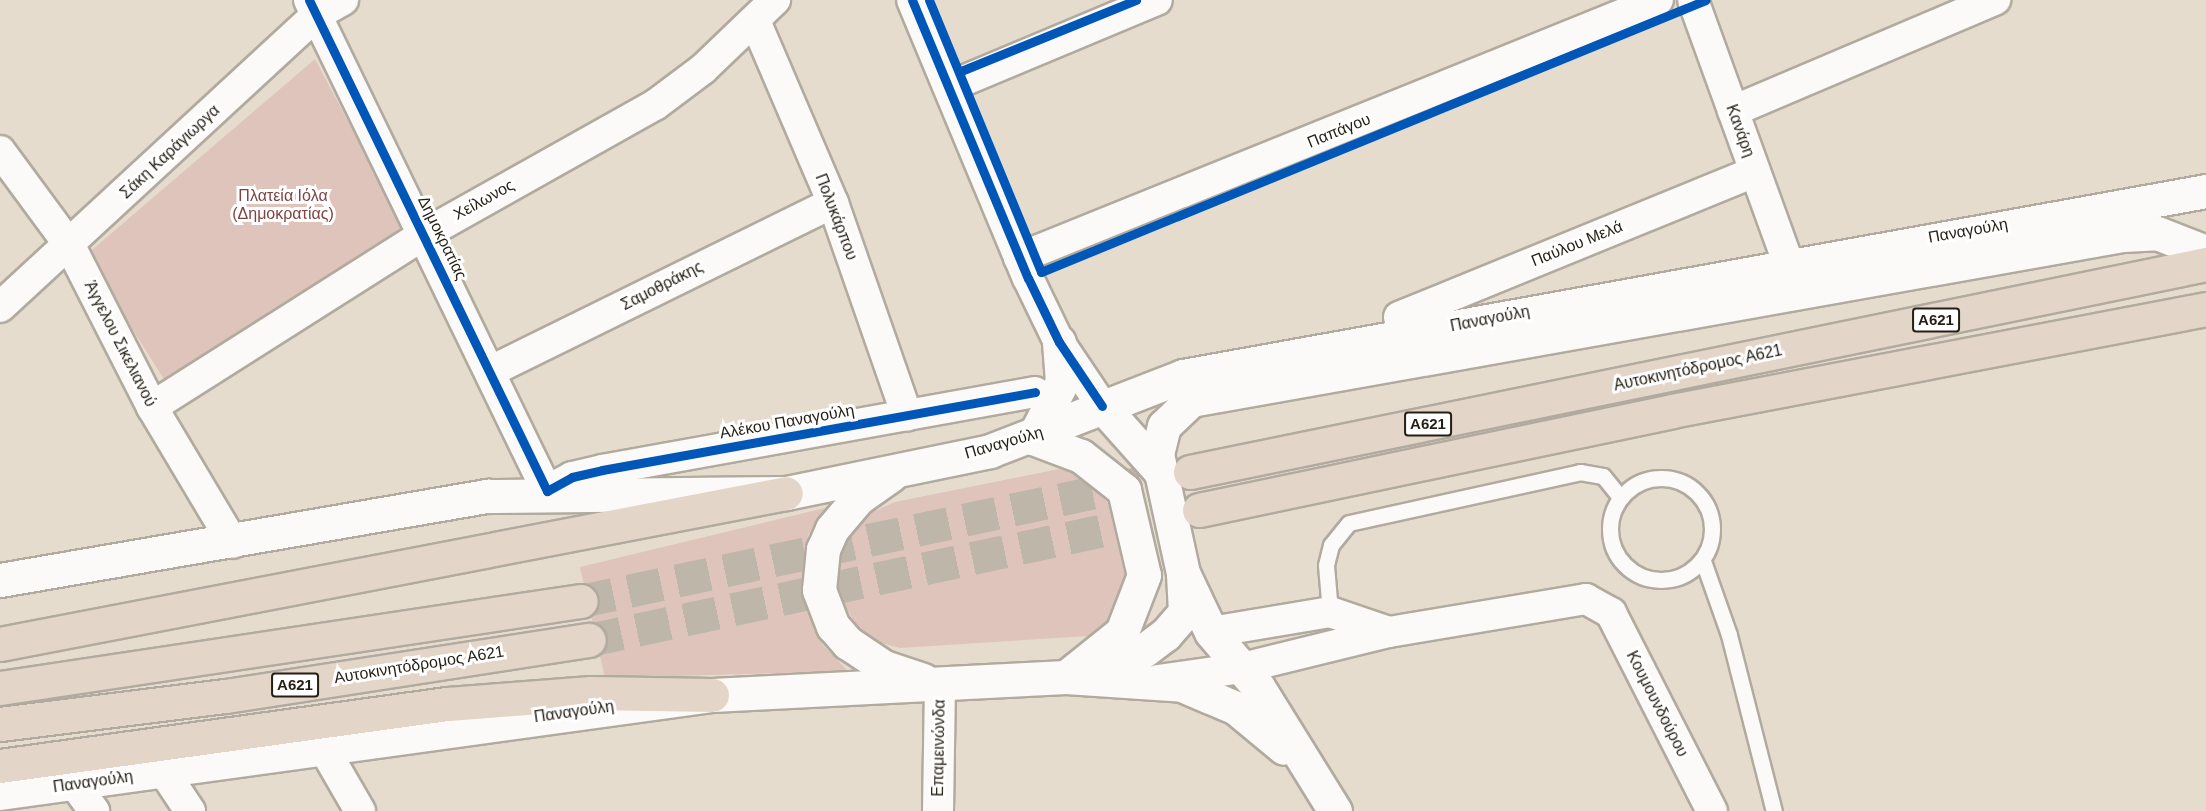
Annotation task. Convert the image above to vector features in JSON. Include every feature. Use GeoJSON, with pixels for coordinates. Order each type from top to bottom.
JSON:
{"type":"FeatureCollection","features":[{"type":"Feature","properties":{"kind":"highway","name":"Αυτοκινητόδρομος Α621"},"geometry":{"type":"LineString","coordinates":[[1175,471],[1666,375],[2206,264]]}},
{"type":"Feature","properties":{"kind":"highway","name":"Α621"},"geometry":{"type":"LineString","coordinates":[[1199,510],[1672,411],[2206,309]]}},
{"type":"Feature","properties":{"kind":"highway"},"geometry":{"type":"LineString","coordinates":[[0,644],[786,493]]}},
{"type":"Feature","properties":{"kind":"highway","name":"Α621"},"geometry":{"type":"LineString","coordinates":[[0,688],[581,601]]}},
{"type":"Feature","properties":{"kind":"highway","name":"Αυτοκινητόδρομος Α621"},"geometry":{"type":"LineString","coordinates":[[0,724],[226,696],[589,640]]}},
{"type":"Feature","properties":{"kind":"highway"},"geometry":{"type":"LineString","coordinates":[[0,766],[448,704],[591,693],[712,695]]}},
{"type":"Feature","properties":{"kind":"main road","name":"Παναγούλη"},"geometry":{"type":"LineString","coordinates":[[547,491],[786,493],[1033,438],[1102,406],[1182,376],[1788,262],[2206,190]]}},
{"type":"Feature","properties":{"kind":"main road","name":"Παναγούλη"},"geometry":{"type":"LineString","coordinates":[[1311,769],[1242,668],[1211,632],[1183,573],[1175,471],[1164,426],[1191,400],[2123,235],[2157,234],[2206,252]]}},
{"type":"Feature","properties":{"kind":"main road"},"geometry":{"type":"LineString","coordinates":[[1059,342],[1062,382],[1033,438],[1081,456],[1124,490],[1144,575],[1122,632],[1066,677]]}},
{"type":"Feature","properties":{"kind":"main road"},"geometry":{"type":"LineString","coordinates":[[1102,406],[1175,471]]}},
{"type":"Feature","properties":{"kind":"main road"},"geometry":{"type":"LineString","coordinates":[[902,467],[859,497],[832,529],[823,549],[819,590],[833,626],[864,657],[940,684]]}},
{"type":"Feature","properties":{"kind":"main road"},"geometry":{"type":"LineString","coordinates":[[0,580],[233,543],[488,496],[547,491]]}},
{"type":"Feature","properties":{"kind":"main road"},"geometry":{"type":"LineString","coordinates":[[1066,677],[1145,652],[1185,612],[1183,573]]}},
{"type":"Feature","properties":{"kind":"main road"},"geometry":{"type":"LineString","coordinates":[[1144,575],[1211,632]]}},
{"type":"Feature","properties":{"kind":"main road","name":"Παναγούλη"},"geometry":{"type":"LineString","coordinates":[[0,793],[85,798],[164,772],[323,747],[712,695],[1066,677],[1152,680],[1182,685],[1236,708],[1311,769]]}},
{"type":"Feature","properties":{"kind":"main road"},"geometry":{"type":"LineString","coordinates":[[1311,769],[1335,811]]}},
{"type":"Feature","properties":{"kind":"street","name":"Σάκη Καράγιωργα"},"geometry":{"type":"LineString","coordinates":[[0,307],[70,246],[312,8],[343,0]]}},
{"type":"Feature","properties":{"kind":"street"},"geometry":{"type":"LineString","coordinates":[[912,0],[951,86],[1019,258],[1059,342],[1102,406]]}},
{"type":"Feature","properties":{"kind":"street"},"geometry":{"type":"LineString","coordinates":[[951,86],[1157,0]]}},
{"type":"Feature","properties":{"kind":"street","name":"Παπάγου"},"geometry":{"type":"LineString","coordinates":[[1019,258],[1658,0]]}},
{"type":"Feature","properties":{"kind":"street","name":"Κανάρη"},"geometry":{"type":"LineString","coordinates":[[1693,0],[1788,262]]}},
{"type":"Feature","properties":{"kind":"street"},"geometry":{"type":"LineString","coordinates":[[1733,111],[1995,0]]}},
{"type":"Feature","properties":{"kind":"street","name":"Δημοκρατίας"},"geometry":{"type":"LineString","coordinates":[[312,8],[491,371],[547,491]]}},
{"type":"Feature","properties":{"kind":"street","name":"Χείλωνος"},"geometry":{"type":"LineString","coordinates":[[152,407],[423,235],[655,105],[765,11]]}},
{"type":"Feature","properties":{"kind":"street","name":"Πολυκάρπου"},"geometry":{"type":"LineString","coordinates":[[765,11],[906,416]]}},
{"type":"Feature","properties":{"kind":"street","name":"Άγγελου Σικελιανού"},"geometry":{"type":"LineString","coordinates":[[0,151],[70,246],[152,407],[233,543]]}},
{"type":"Feature","properties":{"kind":"street","name":"Παύλου Μελά"},"geometry":{"type":"LineString","coordinates":[[1399,317],[1755,172]]}},
{"type":"Feature","properties":{"kind":"street","name":"Σαμοθράκης"},"geometry":{"type":"LineString","coordinates":[[491,371],[833,203]]}},
{"type":"Feature","properties":{"kind":"street","name":"Αλέκου Παναγούλη"},"geometry":{"type":"LineString","coordinates":[[547,491],[572,477],[602,470],[1035,392]]}},
{"type":"Feature","properties":{"kind":"street","name":"Παναγούλη"},"geometry":{"type":"LineString","coordinates":[[1152,680],[1242,668],[1389,632],[1575,600],[1597,602]]}},
{"type":"Feature","properties":{"kind":"street","name":"Κουμουνδούρου"},"geometry":{"type":"LineString","coordinates":[[1597,602],[1611,613],[1712,811]]}},
{"type":"Feature","properties":{"kind":"street","name":"Παναγούλη"},"geometry":{"type":"LineString","coordinates":[[1211,632],[1330,612],[1389,632]]}},
{"type":"Feature","properties":{"kind":"street","name":"Επαμεινώνδα"},"geometry":{"type":"LineString","coordinates":[[938,811],[940,684]]}},
{"type":"Feature","properties":{"kind":"street"},"geometry":{"type":"LineString","coordinates":[[323,747],[360,811]]}},
{"type":"Feature","properties":{"kind":"street"},"geometry":{"type":"LineString","coordinates":[[164,772],[190,811]]}},
{"type":"Feature","properties":{"kind":"lane"},"geometry":{"type":"LineString","coordinates":[[1330,612],[1326,565],[1331,545],[1349,523],[1580,472],[1603,476],[1620,497]]}},
{"type":"Feature","properties":{"kind":"lane"},"geometry":{"type":"LineString","coordinates":[[1660,477],[1683,482],[1701,496],[1712,516],[1712,540],[1703,561],[1684,576],[1662,581],[1639,576],[1621,563],[1610,542],[1610,518],[1620,497],[1638,483],[1660,477]]}},
{"type":"Feature","properties":{"kind":"lane"},"geometry":{"type":"LineString","coordinates":[[1703,561],[1729,635],[1774,811]]}},
{"type":"Feature","properties":{"kind":"green space","name":"Πλατεία Ιόλα (Δημοκρατίας)"},"geometry":{"type":"Polygon","coordinates":[[[315,59],[406,231],[170,389],[86,255],[315,59]]]}},
{"type":"Feature","properties":{"kind":"green space"},"geometry":{"type":"Polygon","coordinates":[[[1059,469],[1078,474],[1113,508],[1129,587],[1104,635],[900,648],[877,642],[855,623],[840,597],[839,556],[852,529],[870,513],[895,502],[1059,469]]]}},
{"type":"Feature","properties":{"kind":"green space"},"geometry":{"type":"Polygon","coordinates":[[[825,508],[808,535],[802,585],[823,645],[848,671],[605,678],[580,567],[825,508]]]}},
{"type":"Feature","properties":{"kind":"tunnel"},"geometry":{"type":"LineString","coordinates":[[581,601],[1190,472]]}},
{"type":"Feature","properties":{"kind":"tunnel"},"geometry":{"type":"LineString","coordinates":[[589,640],[1198,510]]}},
{"type":"Feature","properties":{"kind":"cycle path"},"geometry":{"type":"LineString","coordinates":[[309,0],[547,491],[572,477],[602,470],[1035,392]]}},
{"type":"Feature","properties":{"kind":"cycle path"},"geometry":{"type":"LineString","coordinates":[[912,0],[1028,278],[1059,342],[1102,406]]}},
{"type":"Feature","properties":{"kind":"cycle path"},"geometry":{"type":"LineString","coordinates":[[929,0],[1041,272],[1706,0]]}},
{"type":"Feature","properties":{"kind":"cycle path"},"geometry":{"type":"LineString","coordinates":[[961,71],[1136,0]]}}]}
